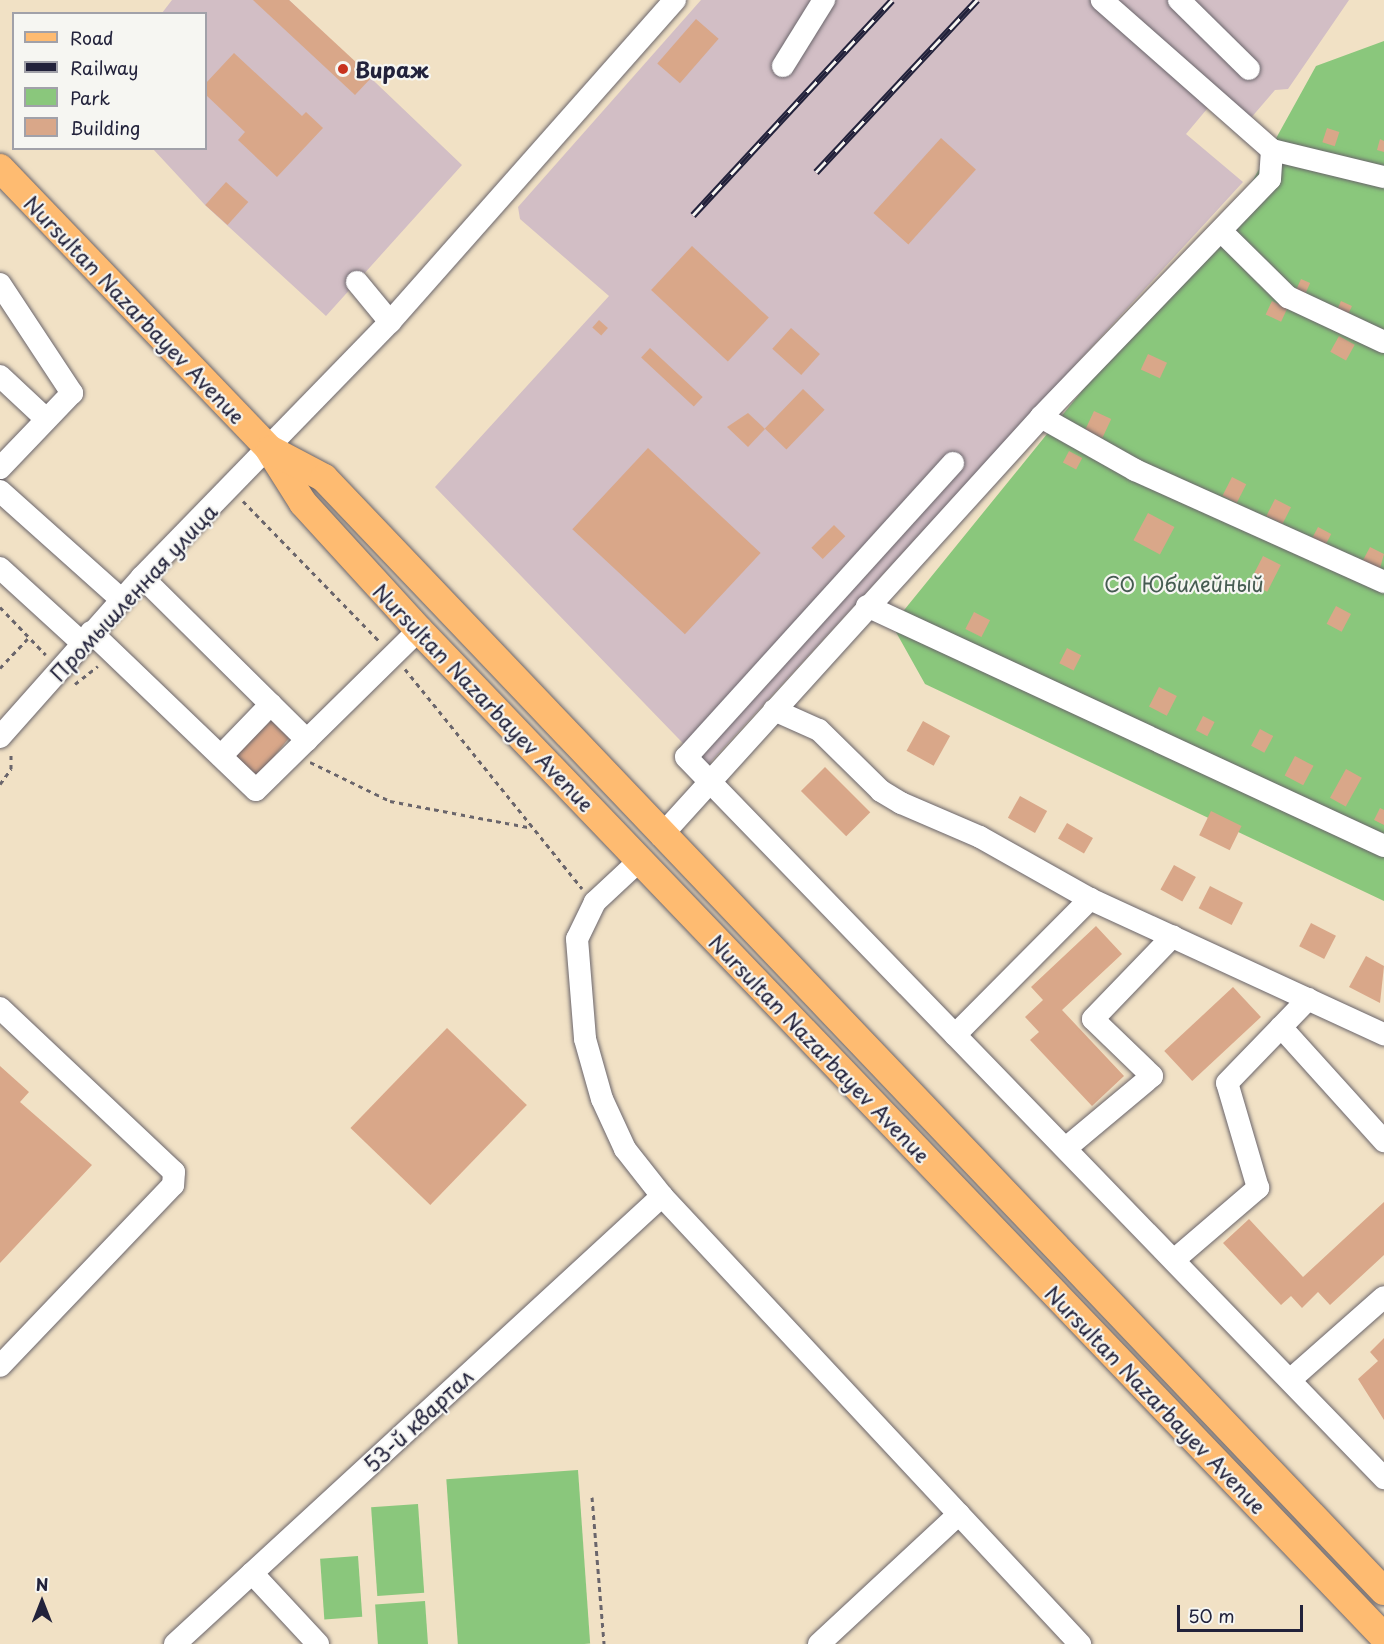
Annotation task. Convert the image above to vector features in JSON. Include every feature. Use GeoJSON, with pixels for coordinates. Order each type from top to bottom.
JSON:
{"type":"FeatureCollection","features":[{"type":"Feature","properties":{"kind":"main road","name":"Nursultan Nazarbayev Avenue"},"geometry":{"type":"LineString","coordinates":[[1,172],[269,449],[303,503],[419,630],[1384,1637]]}},
{"type":"Feature","properties":{"kind":"main road","name":"Nursultan Nazarbayev Avenue"},"geometry":{"type":"LineString","coordinates":[[269,449],[324,478],[661,837],[1384,1591]]}},
{"type":"Feature","properties":{"kind":"main road"},"geometry":{"type":"LineString","coordinates":[[640,860],[661,837]]}},
{"type":"Feature","properties":{"kind":"street","name":"Промышленная улица"},"geometry":{"type":"LineString","coordinates":[[9,741],[86,637],[390,322],[675,0]]}},
{"type":"Feature","properties":{"kind":"street"},"geometry":{"type":"LineString","coordinates":[[783,66],[824,0]]}},
{"type":"Feature","properties":{"kind":"street"},"geometry":{"type":"LineString","coordinates":[[1102,0],[1272,150],[1384,177]]}},
{"type":"Feature","properties":{"kind":"street"},"geometry":{"type":"LineString","coordinates":[[1179,0],[1249,69]]}},
{"type":"Feature","properties":{"kind":"street"},"geometry":{"type":"LineString","coordinates":[[661,837],[867,606],[1041,417],[1222,232],[1270,179],[1272,150]]}},
{"type":"Feature","properties":{"kind":"street"},"geometry":{"type":"LineString","coordinates":[[1222,232],[1288,297],[1384,342]]}},
{"type":"Feature","properties":{"kind":"street"},"geometry":{"type":"LineString","coordinates":[[357,282],[390,322]]}},
{"type":"Feature","properties":{"kind":"street"},"geometry":{"type":"LineString","coordinates":[[0,284],[72,393],[46,419],[8,443],[0,468]]}},
{"type":"Feature","properties":{"kind":"street"},"geometry":{"type":"LineString","coordinates":[[0,376],[46,419]]}},
{"type":"Feature","properties":{"kind":"street"},"geometry":{"type":"LineString","coordinates":[[1041,417],[1135,470],[1384,582]]}},
{"type":"Feature","properties":{"kind":"street"},"geometry":{"type":"LineString","coordinates":[[953,463],[686,757],[707,785],[1066,1148],[1384,1478]]}},
{"type":"Feature","properties":{"kind":"street"},"geometry":{"type":"LineString","coordinates":[[0,491],[121,599]]}},
{"type":"Feature","properties":{"kind":"street"},"geometry":{"type":"LineString","coordinates":[[0,568],[86,637],[114,654],[256,790],[419,630]]}},
{"type":"Feature","properties":{"kind":"street"},"geometry":{"type":"LineString","coordinates":[[142,577],[271,705],[300,747]]}},
{"type":"Feature","properties":{"kind":"street"},"geometry":{"type":"LineString","coordinates":[[867,606],[1384,846]]}},
{"type":"Feature","properties":{"kind":"street"},"geometry":{"type":"LineString","coordinates":[[221,756],[271,705]]}},
{"type":"Feature","properties":{"kind":"street"},"geometry":{"type":"LineString","coordinates":[[774,710],[834,742],[881,791],[980,837],[1090,899],[1384,1034]]}},
{"type":"Feature","properties":{"kind":"street"},"geometry":{"type":"LineString","coordinates":[[640,860],[595,903],[577,939],[585,1039],[602,1099],[625,1149],[662,1196],[1080,1644]]}},
{"type":"Feature","properties":{"kind":"street"},"geometry":{"type":"LineString","coordinates":[[955,1035],[1090,899]]}},
{"type":"Feature","properties":{"kind":"street"},"geometry":{"type":"LineString","coordinates":[[1066,1148],[1152,1076],[1093,1019],[1173,936]]}},
{"type":"Feature","properties":{"kind":"street"},"geometry":{"type":"LineString","coordinates":[[1174,1260],[1258,1188],[1227,1083],[1308,999]]}},
{"type":"Feature","properties":{"kind":"street"},"geometry":{"type":"LineString","coordinates":[[0,1008],[174,1172],[173,1185],[0,1366]]}},
{"type":"Feature","properties":{"kind":"street"},"geometry":{"type":"LineString","coordinates":[[1281,1027],[1384,1141]]}},
{"type":"Feature","properties":{"kind":"street","name":"53-й квартал"},"geometry":{"type":"LineString","coordinates":[[175,1644],[662,1196]]}},
{"type":"Feature","properties":{"kind":"street"},"geometry":{"type":"LineString","coordinates":[[1290,1380],[1384,1297]]}},
{"type":"Feature","properties":{"kind":"street"},"geometry":{"type":"LineString","coordinates":[[819,1644],[958,1514]]}},
{"type":"Feature","properties":{"kind":"street"},"geometry":{"type":"LineString","coordinates":[[252,1573],[318,1644]]}},
{"type":"Feature","properties":{"kind":"path"},"geometry":{"type":"LineString","coordinates":[[230,489],[393,655],[493,772],[528,827],[595,903]]}},
{"type":"Feature","properties":{"kind":"path"},"geometry":{"type":"LineString","coordinates":[[0,607],[30,636],[0,667]]}},
{"type":"Feature","properties":{"kind":"path"},"geometry":{"type":"LineString","coordinates":[[68,689],[114,654]]}},
{"type":"Feature","properties":{"kind":"path"},"geometry":{"type":"LineString","coordinates":[[0,784],[11,769],[9,741]]}},
{"type":"Feature","properties":{"kind":"path"},"geometry":{"type":"LineString","coordinates":[[300,747],[390,801],[528,827]]}},
{"type":"Feature","properties":{"kind":"path"},"geometry":{"type":"LineString","coordinates":[[592,1497],[604,1644]]}},
{"type":"Feature","properties":{"kind":"shaded area"},"geometry":{"type":"Polygon","coordinates":[[[172,0],[289,0],[462,165],[326,316],[205,205],[154,150],[207,150],[207,12],[163,12],[172,0]]]}},
{"type":"Feature","properties":{"kind":"shaded area"},"geometry":{"type":"Polygon","coordinates":[[[701,0],[1349,0],[1288,89],[1275,90],[1250,119],[1212,103],[1186,134],[1243,182],[706,767],[435,487],[609,296],[520,219],[518,207],[701,0]]]}},
{"type":"Feature","properties":{"kind":"green space","name":"СО Юбилейный"},"geometry":{"type":"Polygon","coordinates":[[[1384,41],[1384,901],[925,684],[892,625],[1253,180],[1316,66],[1384,41]]]}},
{"type":"Feature","properties":{"kind":"green space"},"geometry":{"type":"Polygon","coordinates":[[[578,1470],[590,1644],[458,1644],[446,1479],[578,1470]]]}},
{"type":"Feature","properties":{"kind":"green space"},"geometry":{"type":"Polygon","coordinates":[[[418,1504],[424,1593],[377,1596],[371,1507],[418,1504]]]}},
{"type":"Feature","properties":{"kind":"green space"},"geometry":{"type":"Polygon","coordinates":[[[358,1556],[362,1617],[324,1620],[320,1559],[358,1556]]]}},
{"type":"Feature","properties":{"kind":"green space"},"geometry":{"type":"Polygon","coordinates":[[[425,1601],[428,1644],[378,1644],[375,1604],[425,1601]]]}},
{"type":"Feature","properties":{"kind":"building"},"geometry":{"type":"Polygon","coordinates":[[[253,0],[289,0],[372,77],[355,95],[253,0]]]}},
{"type":"Feature","properties":{"kind":"building"},"geometry":{"type":"Polygon","coordinates":[[[696,19],[719,39],[680,83],[657,64],[696,19]]]}},
{"type":"Feature","properties":{"kind":"building"},"geometry":{"type":"Polygon","coordinates":[[[234,53],[302,116],[306,112],[323,128],[277,177],[238,140],[245,132],[207,96],[207,82],[234,53]]]}},
{"type":"Feature","properties":{"kind":"building"},"geometry":{"type":"Polygon","coordinates":[[[1327,128],[1339,132],[1335,146],[1322,142],[1327,128]]]}},
{"type":"Feature","properties":{"kind":"building"},"geometry":{"type":"Polygon","coordinates":[[[941,138],[976,169],[908,245],[873,213],[941,138]]]}},
{"type":"Feature","properties":{"kind":"building"},"geometry":{"type":"Polygon","coordinates":[[[1380,139],[1384,141],[1384,152],[1377,150],[1380,139]]]}},
{"type":"Feature","properties":{"kind":"building"},"geometry":{"type":"Polygon","coordinates":[[[226,182],[248,202],[228,225],[205,205],[226,182]]]}},
{"type":"Feature","properties":{"kind":"building"},"geometry":{"type":"Polygon","coordinates":[[[692,246],[769,318],[728,361],[651,290],[692,246]]]}},
{"type":"Feature","properties":{"kind":"building"},"geometry":{"type":"Polygon","coordinates":[[[1301,279],[1310,283],[1304,296],[1295,292],[1301,279]]]}},
{"type":"Feature","properties":{"kind":"building"},"geometry":{"type":"Polygon","coordinates":[[[1272,301],[1287,308],[1281,322],[1266,315],[1272,301]]]}},
{"type":"Feature","properties":{"kind":"building"},"geometry":{"type":"Polygon","coordinates":[[[1341,301],[1352,306],[1347,317],[1336,312],[1341,301]]]}},
{"type":"Feature","properties":{"kind":"building"},"geometry":{"type":"Polygon","coordinates":[[[599,320],[608,328],[601,335],[592,327],[599,320]]]}},
{"type":"Feature","properties":{"kind":"building"},"geometry":{"type":"Polygon","coordinates":[[[791,328],[820,354],[801,375],[772,349],[791,328]]]}},
{"type":"Feature","properties":{"kind":"building"},"geometry":{"type":"Polygon","coordinates":[[[1339,336],[1355,345],[1346,360],[1330,352],[1339,336]]]}},
{"type":"Feature","properties":{"kind":"building"},"geometry":{"type":"Polygon","coordinates":[[[650,348],[703,397],[694,407],[641,358],[650,348]]]}},
{"type":"Feature","properties":{"kind":"building"},"geometry":{"type":"Polygon","coordinates":[[[1148,354],[1167,363],[1160,378],[1141,369],[1148,354]]]}},
{"type":"Feature","properties":{"kind":"building"},"geometry":{"type":"Polygon","coordinates":[[[803,389],[825,410],[786,449],[765,429],[803,389]]]}},
{"type":"Feature","properties":{"kind":"building"},"geometry":{"type":"Polygon","coordinates":[[[1094,411],[1111,419],[1102,438],[1085,430],[1094,411]]]}},
{"type":"Feature","properties":{"kind":"building"},"geometry":{"type":"Polygon","coordinates":[[[748,413],[765,429],[748,447],[727,427],[748,413]]]}},
{"type":"Feature","properties":{"kind":"building"},"geometry":{"type":"Polygon","coordinates":[[[648,448],[761,553],[685,634],[572,529],[648,448]]]}},
{"type":"Feature","properties":{"kind":"building"},"geometry":{"type":"Polygon","coordinates":[[[1069,451],[1082,458],[1076,470],[1063,462],[1069,451]]]}},
{"type":"Feature","properties":{"kind":"building"},"geometry":{"type":"Polygon","coordinates":[[[1232,477],[1246,484],[1237,503],[1222,496],[1232,477]]]}},
{"type":"Feature","properties":{"kind":"building"},"geometry":{"type":"Polygon","coordinates":[[[1275,499],[1291,507],[1282,524],[1266,516],[1275,499]]]}},
{"type":"Feature","properties":{"kind":"building"},"geometry":{"type":"Polygon","coordinates":[[[1148,513],[1174,527],[1160,554],[1133,540],[1148,513]]]}},
{"type":"Feature","properties":{"kind":"building"},"geometry":{"type":"Polygon","coordinates":[[[834,525],[845,536],[823,559],[811,548],[834,525]]]}},
{"type":"Feature","properties":{"kind":"building"},"geometry":{"type":"Polygon","coordinates":[[[1318,527],[1331,534],[1325,546],[1312,538],[1318,527]]]}},
{"type":"Feature","properties":{"kind":"building"},"geometry":{"type":"Polygon","coordinates":[[[1370,547],[1384,554],[1379,572],[1361,564],[1370,547]]]}},
{"type":"Feature","properties":{"kind":"building"},"geometry":{"type":"Polygon","coordinates":[[[1263,556],[1281,565],[1267,592],[1249,583],[1263,556]]]}},
{"type":"Feature","properties":{"kind":"building"},"geometry":{"type":"Polygon","coordinates":[[[1336,606],[1351,614],[1342,632],[1327,624],[1336,606]]]}},
{"type":"Feature","properties":{"kind":"building"},"geometry":{"type":"Polygon","coordinates":[[[974,612],[990,620],[981,637],[965,629],[974,612]]]}},
{"type":"Feature","properties":{"kind":"building"},"geometry":{"type":"Polygon","coordinates":[[[1067,648],[1081,655],[1074,670],[1059,663],[1067,648]]]}},
{"type":"Feature","properties":{"kind":"building"},"geometry":{"type":"Polygon","coordinates":[[[1159,687],[1177,696],[1167,716],[1149,707],[1159,687]]]}},
{"type":"Feature","properties":{"kind":"building"},"geometry":{"type":"Polygon","coordinates":[[[284,708],[301,723],[256,779],[233,758],[284,708]]]}},
{"type":"Feature","properties":{"kind":"building"},"geometry":{"type":"Polygon","coordinates":[[[1203,716],[1215,722],[1207,736],[1196,730],[1203,716]]]}},
{"type":"Feature","properties":{"kind":"building"},"geometry":{"type":"Polygon","coordinates":[[[923,721],[950,736],[934,766],[907,751],[923,721]]]}},
{"type":"Feature","properties":{"kind":"building"},"geometry":{"type":"Polygon","coordinates":[[[1260,729],[1273,736],[1264,753],[1251,746],[1260,729]]]}},
{"type":"Feature","properties":{"kind":"building"},"geometry":{"type":"Polygon","coordinates":[[[1295,756],[1314,766],[1303,785],[1285,775],[1295,756]]]}},
{"type":"Feature","properties":{"kind":"building"},"geometry":{"type":"Polygon","coordinates":[[[825,767],[870,812],[846,836],[801,791],[825,767]]]}},
{"type":"Feature","properties":{"kind":"building"},"geometry":{"type":"Polygon","coordinates":[[[1346,769],[1362,778],[1346,807],[1330,798],[1346,769]]]}},
{"type":"Feature","properties":{"kind":"building"},"geometry":{"type":"Polygon","coordinates":[[[1020,796],[1047,811],[1035,833],[1008,818],[1020,796]]]}},
{"type":"Feature","properties":{"kind":"building"},"geometry":{"type":"Polygon","coordinates":[[[1380,808],[1384,810],[1384,825],[1374,820],[1380,808]]]}},
{"type":"Feature","properties":{"kind":"building"},"geometry":{"type":"Polygon","coordinates":[[[1211,811],[1242,826],[1230,850],[1199,835],[1211,811]]]}},
{"type":"Feature","properties":{"kind":"building"},"geometry":{"type":"Polygon","coordinates":[[[1067,823],[1093,838],[1084,854],[1058,839],[1067,823]]]}},
{"type":"Feature","properties":{"kind":"building"},"geometry":{"type":"Polygon","coordinates":[[[1174,865],[1196,877],[1182,902],[1160,889],[1174,865]]]}},
{"type":"Feature","properties":{"kind":"building"},"geometry":{"type":"Polygon","coordinates":[[[1210,886],[1243,903],[1232,925],[1199,908],[1210,886]]]}},
{"type":"Feature","properties":{"kind":"building"},"geometry":{"type":"Polygon","coordinates":[[[1311,923],[1336,936],[1324,959],[1299,946],[1311,923]]]}},
{"type":"Feature","properties":{"kind":"building"},"geometry":{"type":"Polygon","coordinates":[[[1096,926],[1122,954],[1062,1010],[1124,1076],[1092,1106],[1030,1040],[1039,1032],[1025,1017],[1043,1000],[1031,987],[1096,926]]]}},
{"type":"Feature","properties":{"kind":"building"},"geometry":{"type":"Polygon","coordinates":[[[1366,956],[1384,966],[1380,1003],[1349,987],[1366,956]]]}},
{"type":"Feature","properties":{"kind":"building"},"geometry":{"type":"Polygon","coordinates":[[[1233,987],[1261,1017],[1192,1081],[1164,1051],[1233,987]]]}},
{"type":"Feature","properties":{"kind":"building"},"geometry":{"type":"Polygon","coordinates":[[[447,1028],[527,1105],[430,1205],[350,1128],[447,1028]]]}},
{"type":"Feature","properties":{"kind":"building"},"geometry":{"type":"Polygon","coordinates":[[[0,1066],[29,1092],[20,1102],[92,1165],[0,1263],[0,1066]]]}},
{"type":"Feature","properties":{"kind":"building"},"geometry":{"type":"Polygon","coordinates":[[[1384,1202],[1384,1255],[1330,1305],[1318,1292],[1302,1308],[1291,1296],[1281,1305],[1223,1243],[1249,1219],[1303,1277],[1384,1202]]]}},
{"type":"Feature","properties":{"kind":"building"},"geometry":{"type":"Polygon","coordinates":[[[1384,1338],[1384,1420],[1358,1379],[1378,1361],[1370,1352],[1384,1338]]]}},
{"type":"Feature","properties":{"kind":"railway"},"geometry":{"type":"LineString","coordinates":[[693,215],[892,0]]}},
{"type":"Feature","properties":{"kind":"railway"},"geometry":{"type":"LineString","coordinates":[[816,172],[977,0]]}},
{"type":"Feature","properties":{"kind":"place","name":"Вираж"},"geometry":{"type":"Point","coordinates":[343,69]}}]}
